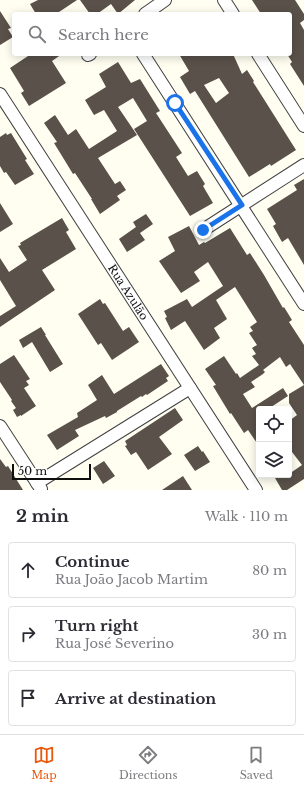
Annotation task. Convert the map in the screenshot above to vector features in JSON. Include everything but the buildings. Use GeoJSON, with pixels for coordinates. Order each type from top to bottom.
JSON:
{"type":"FeatureCollection","features":[{"type":"Feature","properties":{"kind":"street"},"geometry":{"type":"LineString","coordinates":[[148,12],[165,0]]}},
{"type":"Feature","properties":{"kind":"street"},"geometry":{"type":"LineString","coordinates":[[224,0],[232,12]]}},
{"type":"Feature","properties":{"kind":"street"},"geometry":{"type":"LineString","coordinates":[[144,56],[242,205],[304,304]]}},
{"type":"Feature","properties":{"kind":"street"},"geometry":{"type":"LineString","coordinates":[[259,56],[304,126]]}},
{"type":"Feature","properties":{"kind":"street","name":"Rua Azulão"},"geometry":{"type":"LineString","coordinates":[[0,94],[256,490]]}},
{"type":"Feature","properties":{"kind":"street"},"geometry":{"type":"LineString","coordinates":[[203,230],[304,165]]}},
{"type":"Feature","properties":{"kind":"street"},"geometry":{"type":"LineString","coordinates":[[0,426],[40,486],[190,388]]}},
{"type":"Feature","properties":{"kind":"route"},"geometry":{"type":"LineString","coordinates":[[175,103],[242,205],[203,230]]}}]}
